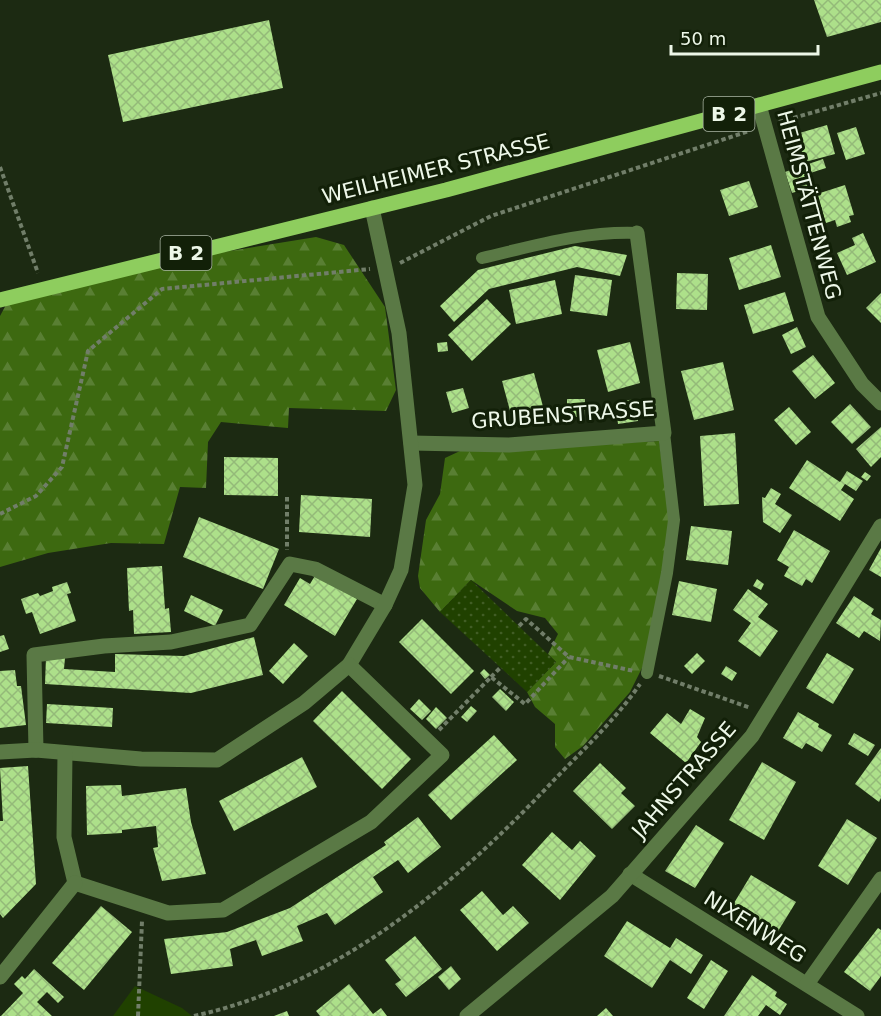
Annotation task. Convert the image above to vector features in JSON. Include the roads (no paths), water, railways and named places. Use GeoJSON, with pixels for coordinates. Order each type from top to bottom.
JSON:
{"type":"FeatureCollection","features":[{"type":"Feature","properties":{"kind":"main road","name":"WEILHEIMER STRASSE"},"geometry":{"type":"LineString","coordinates":[[0,300],[372,208],[881,72]]}},
{"type":"Feature","properties":{"kind":"street","name":"HEIMSTÄTTENWEG"},"geometry":{"type":"LineString","coordinates":[[759,105],[818,317],[862,384],[881,403]]}},
{"type":"Feature","properties":{"kind":"street"},"geometry":{"type":"LineString","coordinates":[[0,752],[36,750],[141,759],[217,760],[304,703],[349,665],[385,604],[401,570],[415,485],[399,333],[372,208]]}},
{"type":"Feature","properties":{"kind":"street","name":"GRUBENSTRASSE"},"geometry":{"type":"LineString","coordinates":[[411,443],[510,445],[664,433],[637,233]]}},
{"type":"Feature","properties":{"kind":"street","name":"JAHNSTRASSE"},"geometry":{"type":"LineString","coordinates":[[467,1016],[612,896],[752,736],[881,526]]}},
{"type":"Feature","properties":{"kind":"street"},"geometry":{"type":"LineString","coordinates":[[36,750],[34,655],[104,646],[171,642],[250,625],[290,564],[315,569],[385,604]]}},
{"type":"Feature","properties":{"kind":"street"},"geometry":{"type":"LineString","coordinates":[[75,883],[168,913],[223,910],[371,822],[442,755],[349,665]]}},
{"type":"Feature","properties":{"kind":"street"},"geometry":{"type":"LineString","coordinates":[[65,753],[64,837],[75,883]]}},
{"type":"Feature","properties":{"kind":"street","name":"NIXENWEG"},"geometry":{"type":"LineString","coordinates":[[630,874],[856,1016]]}},
{"type":"Feature","properties":{"kind":"street"},"geometry":{"type":"LineString","coordinates":[[807,984],[881,879]]}},
{"type":"Feature","properties":{"kind":"street"},"geometry":{"type":"LineString","coordinates":[[0,977],[75,883]]}},
{"type":"Feature","properties":{"kind":"lane"},"geometry":{"type":"LineString","coordinates":[[482,258],[594,233],[637,233]]}},
{"type":"Feature","properties":{"kind":"lane"},"geometry":{"type":"LineString","coordinates":[[648,673],[668,573],[674,520],[664,433]]}}]}
